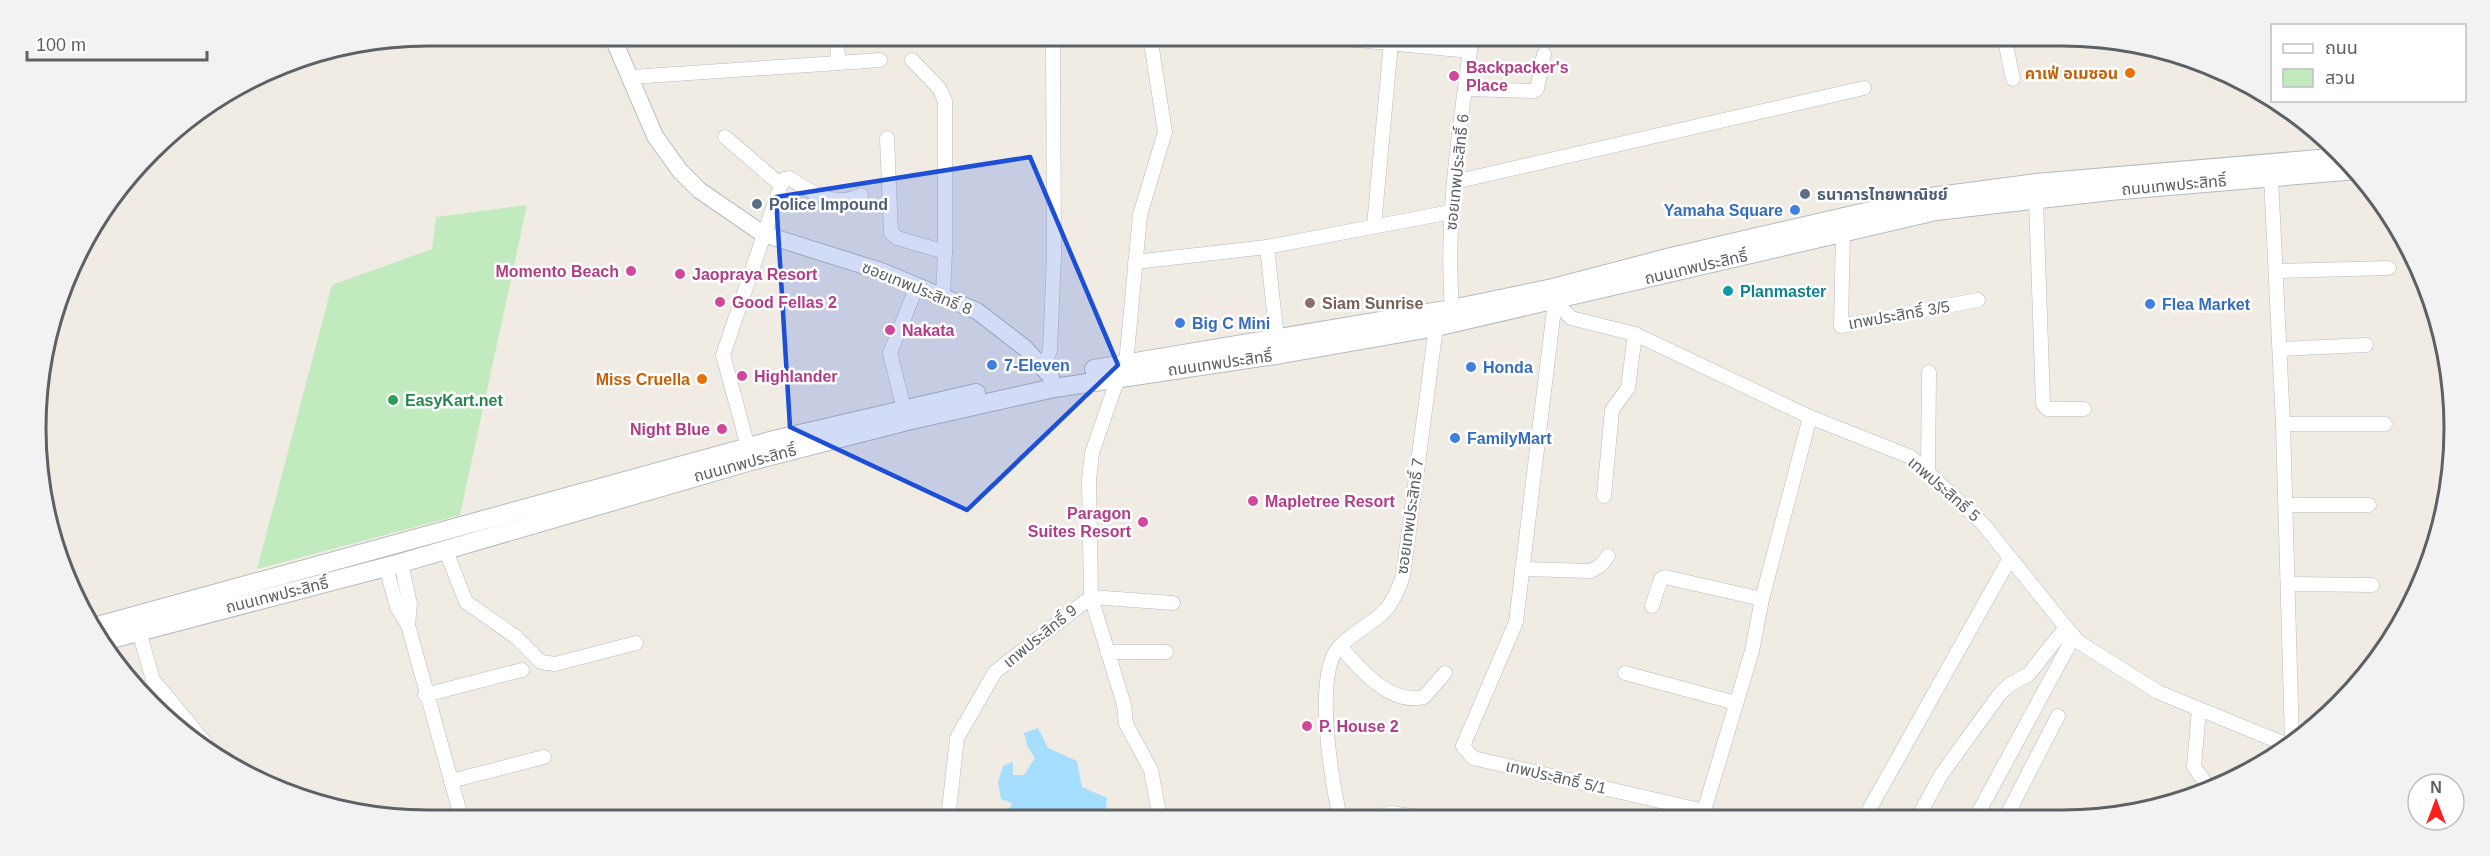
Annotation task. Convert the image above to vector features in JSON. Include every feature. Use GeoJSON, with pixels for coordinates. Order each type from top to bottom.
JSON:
{"type":"FeatureCollection","features":[{"type":"Feature","properties":{"kind":"main road","name":"ถนนเทพประสิทธิ์"},"geometry":{"type":"LineString","coordinates":[[1122,371],[1277,339],[1452,309],[1553,288],[1671,257],[1931,197],[2036,183],[2326,153]]}},
{"type":"Feature","properties":{"kind":"main road","name":"ถนนเทพประสิทธิ์"},"geometry":{"type":"LineString","coordinates":[[102,625],[748,447],[904,409],[1050,378],[1282,354],[1436,327],[1936,211],[2036,199],[2344,171]]}},
{"type":"Feature","properties":{"kind":"main road"},"geometry":{"type":"LineString","coordinates":[[1436,327],[1452,309]]}},
{"type":"Feature","properties":{"kind":"main road","name":"ถนนเทพประสิทธิ์"},"geometry":{"type":"LineString","coordinates":[[110,639],[446,551],[751,461],[907,421],[1050,378]]}},
{"type":"Feature","properties":{"kind":"street","name":"ซอยเทพประสิทธิ์ 8"},"geometry":{"type":"LineString","coordinates":[[617,46],[655,136],[680,171],[699,190],[763,234],[880,271],[978,311],[1025,348],[1050,378]]}},
{"type":"Feature","properties":{"kind":"street"},"geometry":{"type":"LineString","coordinates":[[837,46],[838,63]]}},
{"type":"Feature","properties":{"kind":"street"},"geometry":{"type":"LineString","coordinates":[[1050,378],[1054,256],[1053,46]]}},
{"type":"Feature","properties":{"kind":"street","name":"เทพประสิทธิ์ 9"},"geometry":{"type":"LineString","coordinates":[[949,810],[957,738],[995,672],[1091,597],[1090,471],[1092,453],[1122,371],[1140,215],[1165,132],[1152,46]]}},
{"type":"Feature","properties":{"kind":"street"},"geometry":{"type":"LineString","coordinates":[[1374,226],[1391,46]]}},
{"type":"Feature","properties":{"kind":"street"},"geometry":{"type":"LineString","coordinates":[[1421,46],[1470,51]]}},
{"type":"Feature","properties":{"kind":"street","name":"ซอยเทพประสิทธิ์ 6"},"geometry":{"type":"LineString","coordinates":[[1452,309],[1448,262],[1451,212],[1471,46]]}},
{"type":"Feature","properties":{"kind":"street"},"geometry":{"type":"LineString","coordinates":[[2006,46],[2013,79]]}},
{"type":"Feature","properties":{"kind":"street"},"geometry":{"type":"LineString","coordinates":[[1466,89],[1534,91],[1537,89],[1544,54]]}},
{"type":"Feature","properties":{"kind":"street"},"geometry":{"type":"LineString","coordinates":[[631,77],[880,60]]}},
{"type":"Feature","properties":{"kind":"street"},"geometry":{"type":"LineString","coordinates":[[912,60],[939,88],[945,101],[943,296]]}},
{"type":"Feature","properties":{"kind":"street"},"geometry":{"type":"LineString","coordinates":[[1455,182],[1864,88]]}},
{"type":"Feature","properties":{"kind":"street"},"geometry":{"type":"LineString","coordinates":[[725,137],[781,185]]}},
{"type":"Feature","properties":{"kind":"street"},"geometry":{"type":"LineString","coordinates":[[887,138],[891,233],[897,238],[945,252]]}},
{"type":"Feature","properties":{"kind":"street"},"geometry":{"type":"LineString","coordinates":[[2271,177],[2283,424],[2292,733]]}},
{"type":"Feature","properties":{"kind":"street"},"geometry":{"type":"LineString","coordinates":[[748,447],[723,355],[781,185],[784,179],[789,178],[818,197],[851,200],[861,195]]}},
{"type":"Feature","properties":{"kind":"street"},"geometry":{"type":"LineString","coordinates":[[2036,199],[2043,404],[2047,409],[2084,409]]}},
{"type":"Feature","properties":{"kind":"street"},"geometry":{"type":"LineString","coordinates":[[1135,262],[1267,246],[1451,212]]}},
{"type":"Feature","properties":{"kind":"street","name":"เทพประสิทธิ์ 3/5"},"geometry":{"type":"LineString","coordinates":[[1843,232],[1841,326],[1978,300]]}},
{"type":"Feature","properties":{"kind":"street"},"geometry":{"type":"LineString","coordinates":[[1267,246],[1277,339]]}},
{"type":"Feature","properties":{"kind":"street"},"geometry":{"type":"LineString","coordinates":[[2276,271],[2389,268]]}},
{"type":"Feature","properties":{"kind":"street"},"geometry":{"type":"LineString","coordinates":[[904,409],[890,353],[917,286]]}},
{"type":"Feature","properties":{"kind":"street","name":"เทพประสิทธิ์ 5"},"geometry":{"type":"LineString","coordinates":[[1555,301],[1571,318],[1635,334],[1810,417],[1911,458],[1983,524],[2070,631],[2158,692],[2279,742]]}},
{"type":"Feature","properties":{"kind":"street","name":"เทพประสิทธิ์ 5/1"},"geometry":{"type":"LineString","coordinates":[[1555,301],[1516,622],[1463,746],[1473,758],[1700,810]]}},
{"type":"Feature","properties":{"kind":"street","name":"ซอยเทพประสิทธิ์ 7"},"geometry":{"type":"LineString","coordinates":[[1340,646],[1386,613],[1396,597],[1403,576],[1436,327]]}},
{"type":"Feature","properties":{"kind":"street"},"geometry":{"type":"LineString","coordinates":[[1604,496],[1612,410],[1628,388],[1635,334]]}},
{"type":"Feature","properties":{"kind":"street"},"geometry":{"type":"LineString","coordinates":[[2280,349],[2366,345]]}},
{"type":"Feature","properties":{"kind":"street"},"geometry":{"type":"LineString","coordinates":[[1928,473],[1929,372]]}},
{"type":"Feature","properties":{"kind":"street","name":"เทพประสิทธิ์ 5/1"},"geometry":{"type":"LineString","coordinates":[[1704,810],[1752,651],[1762,599],[1810,417]]}},
{"type":"Feature","properties":{"kind":"street"},"geometry":{"type":"LineString","coordinates":[[2283,424],[2385,424]]}},
{"type":"Feature","properties":{"kind":"street"},"geometry":{"type":"LineString","coordinates":[[2286,505],[2369,505]]}},
{"type":"Feature","properties":{"kind":"street"},"geometry":{"type":"LineString","coordinates":[[446,551],[466,602],[516,637],[541,662],[555,663],[636,643]]}},
{"type":"Feature","properties":{"kind":"street"},"geometry":{"type":"LineString","coordinates":[[1522,569],[1591,571],[1601,565],[1608,556]]}},
{"type":"Feature","properties":{"kind":"street"},"geometry":{"type":"LineString","coordinates":[[1868,810],[2010,558]]}},
{"type":"Feature","properties":{"kind":"street"},"geometry":{"type":"LineString","coordinates":[[394,565],[410,604],[408,625],[425,695],[459,810]]}},
{"type":"Feature","properties":{"kind":"street"},"geometry":{"type":"LineString","coordinates":[[1652,606],[1661,579],[1665,577],[1762,599]]}},
{"type":"Feature","properties":{"kind":"street"},"geometry":{"type":"LineString","coordinates":[[2289,584],[2372,585]]}},
{"type":"Feature","properties":{"kind":"street"},"geometry":{"type":"LineString","coordinates":[[1158,810],[1151,770],[1126,724],[1124,705],[1091,597],[1173,603]]}},
{"type":"Feature","properties":{"kind":"street"},"geometry":{"type":"LineString","coordinates":[[139,631],[153,680],[194,730]]}},
{"type":"Feature","properties":{"kind":"street"},"geometry":{"type":"LineString","coordinates":[[1980,810],[2070,631]]}},
{"type":"Feature","properties":{"kind":"street"},"geometry":{"type":"LineString","coordinates":[[1922,810],[1941,776],[2000,695],[2009,685],[2029,675],[2070,631]]}},
{"type":"Feature","properties":{"kind":"street"},"geometry":{"type":"LineString","coordinates":[[1339,810],[1326,736],[1330,659],[1340,646],[1379,685],[1401,696],[1424,697],[1446,673]]}},
{"type":"Feature","properties":{"kind":"street"},"geometry":{"type":"LineString","coordinates":[[1107,651],[1166,651]]}},
{"type":"Feature","properties":{"kind":"street"},"geometry":{"type":"LineString","coordinates":[[425,695],[522,670]]}},
{"type":"Feature","properties":{"kind":"street"},"geometry":{"type":"LineString","coordinates":[[1625,673],[1736,703]]}},
{"type":"Feature","properties":{"kind":"street"},"geometry":{"type":"LineString","coordinates":[[2199,709],[2194,767],[2204,781]]}},
{"type":"Feature","properties":{"kind":"street"},"geometry":{"type":"LineString","coordinates":[[2010,810],[2058,716]]}},
{"type":"Feature","properties":{"kind":"street"},"geometry":{"type":"LineString","coordinates":[[451,782],[544,756]]}},
{"type":"Feature","properties":{"kind":"highlighted area"},"geometry":{"type":"Polygon","coordinates":[[[1030,157],[1118,365],[967,510],[790,427],[776,197],[1030,157]]]}},
{"type":"Feature","properties":{"kind":"green space","name":"EasyKart.net"},"geometry":{"type":"Polygon","coordinates":[[[527,205],[460,515],[257,569],[332,285],[432,249],[436,217],[527,205]]]}},
{"type":"Feature","properties":{"kind":"water"},"geometry":{"type":"Polygon","coordinates":[[[1038,728],[1048,748],[1077,761],[1082,787],[1107,798],[1106,810],[1009,810],[1012,803],[1001,799],[998,782],[1003,766],[1013,762],[1013,775],[1024,775],[1035,758],[1027,746],[1024,733],[1038,728]]]}},
{"type":"Feature","properties":{"kind":"place","name":"คาเฟ่ อเมซอน"},"geometry":{"type":"Point","coordinates":[2130,73]}},
{"type":"Feature","properties":{"kind":"place","name":"Backpacker's Place"},"geometry":{"type":"Point","coordinates":[1454,76]}},
{"type":"Feature","properties":{"kind":"place","name":"ธนาคารไทยพาณิชย์"},"geometry":{"type":"Point","coordinates":[1805,194]}},
{"type":"Feature","properties":{"kind":"place","name":"Police Impound"},"geometry":{"type":"Point","coordinates":[757,204]}},
{"type":"Feature","properties":{"kind":"place","name":"Yamaha Square"},"geometry":{"type":"Point","coordinates":[1795,210]}},
{"type":"Feature","properties":{"kind":"place","name":"Momento Beach"},"geometry":{"type":"Point","coordinates":[631,271]}},
{"type":"Feature","properties":{"kind":"place","name":"Jaopraya Resort"},"geometry":{"type":"Point","coordinates":[680,274]}},
{"type":"Feature","properties":{"kind":"place","name":"Planmaster"},"geometry":{"type":"Point","coordinates":[1728,291]}},
{"type":"Feature","properties":{"kind":"place","name":"Good Fellas 2"},"geometry":{"type":"Point","coordinates":[720,302]}},
{"type":"Feature","properties":{"kind":"place","name":"Siam Sunrise"},"geometry":{"type":"Point","coordinates":[1310,303]}},
{"type":"Feature","properties":{"kind":"place","name":"Flea Market"},"geometry":{"type":"Point","coordinates":[2150,304]}},
{"type":"Feature","properties":{"kind":"place","name":"Big C Mini"},"geometry":{"type":"Point","coordinates":[1180,323]}},
{"type":"Feature","properties":{"kind":"place","name":"Nakata"},"geometry":{"type":"Point","coordinates":[890,330]}},
{"type":"Feature","properties":{"kind":"place","name":"7-Eleven"},"geometry":{"type":"Point","coordinates":[992,365]}},
{"type":"Feature","properties":{"kind":"place","name":"Honda"},"geometry":{"type":"Point","coordinates":[1471,367]}},
{"type":"Feature","properties":{"kind":"place","name":"Highlander"},"geometry":{"type":"Point","coordinates":[742,376]}},
{"type":"Feature","properties":{"kind":"place","name":"Miss Cruella"},"geometry":{"type":"Point","coordinates":[702,379]}},
{"type":"Feature","properties":{"kind":"place","name":"EasyKart.net"},"geometry":{"type":"Point","coordinates":[393,400]}},
{"type":"Feature","properties":{"kind":"place","name":"Night Blue"},"geometry":{"type":"Point","coordinates":[722,429]}},
{"type":"Feature","properties":{"kind":"place","name":"FamilyMart"},"geometry":{"type":"Point","coordinates":[1455,438]}},
{"type":"Feature","properties":{"kind":"place","name":"Mapletree Resort"},"geometry":{"type":"Point","coordinates":[1253,501]}},
{"type":"Feature","properties":{"kind":"place","name":"Paragon Suites Resort"},"geometry":{"type":"Point","coordinates":[1143,522]}},
{"type":"Feature","properties":{"kind":"place","name":"P. House 2"},"geometry":{"type":"Point","coordinates":[1307,726]}}]}
